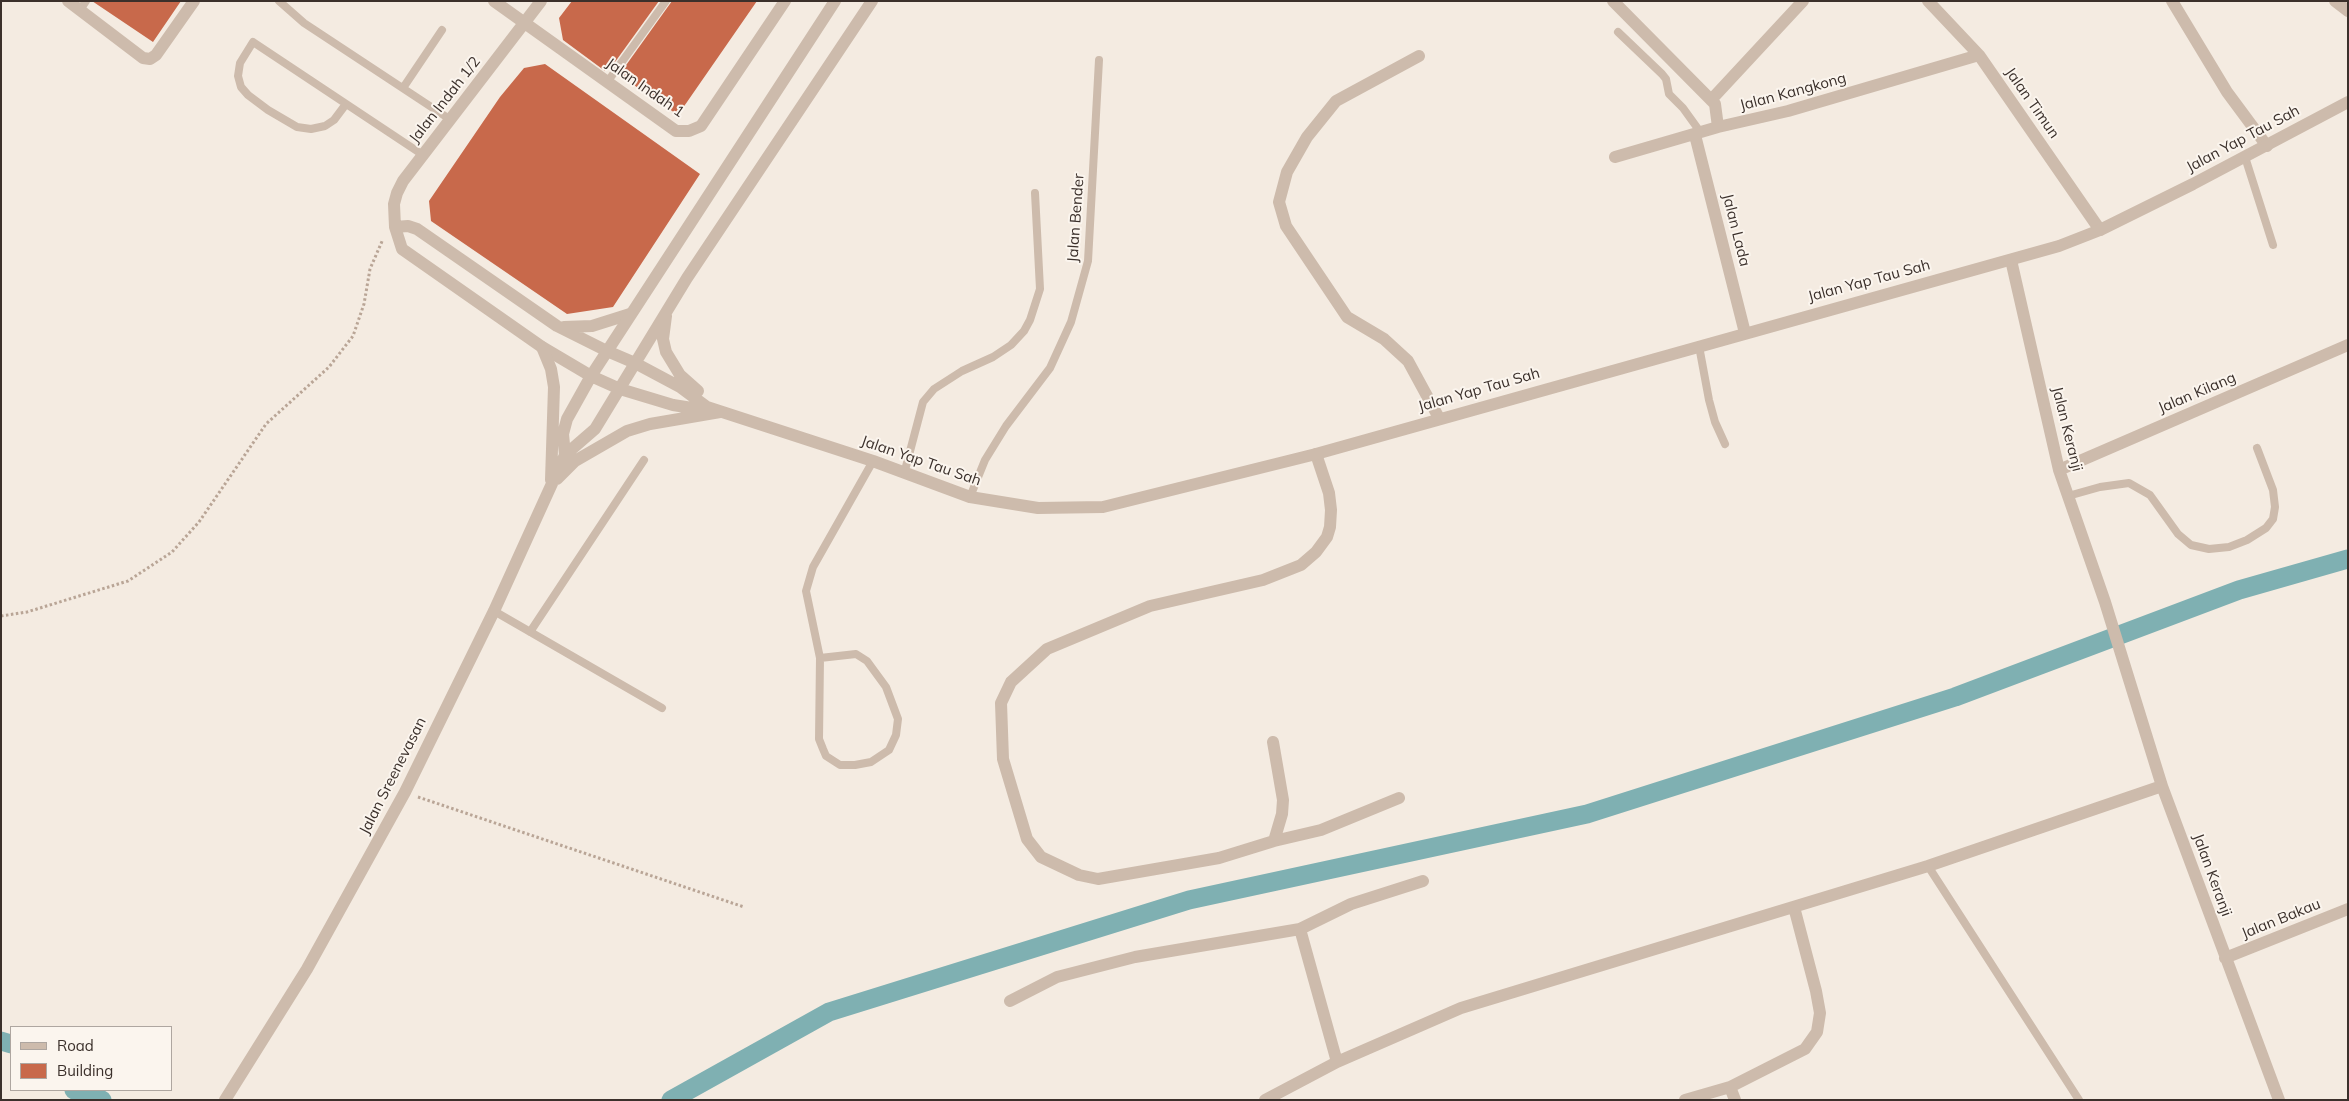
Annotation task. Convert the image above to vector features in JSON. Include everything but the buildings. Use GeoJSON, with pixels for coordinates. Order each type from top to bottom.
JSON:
{"type":"FeatureCollection","features":[{"type":"Feature","properties":{"kind":"street"},"geometry":{"type":"LineString","coordinates":[[68,1],[83,6],[143,58],[150,59],[156,56],[194,1]]}},
{"type":"Feature","properties":{"kind":"street","name":"Jalan Indah 1"},"geometry":{"type":"LineString","coordinates":[[494,1],[676,131],[689,131],[701,126],[782,2]]}},
{"type":"Feature","properties":{"kind":"street","name":"Jalan Indah 1/2"},"geometry":{"type":"LineString","coordinates":[[541,1],[423,155],[397,193],[394,221],[402,249],[542,347],[591,376],[620,389],[673,405],[692,408],[708,407]]}},
{"type":"Feature","properties":{"kind":"street"},"geometry":{"type":"LineString","coordinates":[[565,455],[563,434],[567,419],[591,376],[836,1]]}},
{"type":"Feature","properties":{"kind":"street"},"geometry":{"type":"LineString","coordinates":[[565,455],[595,429],[667,311],[872,1]]}},
{"type":"Feature","properties":{"kind":"street"},"geometry":{"type":"LineString","coordinates":[[1613,1],[1711,100],[1716,108],[1718,127]]}},
{"type":"Feature","properties":{"kind":"street"},"geometry":{"type":"LineString","coordinates":[[1711,100],[1803,1]]}},
{"type":"Feature","properties":{"kind":"street","name":"Jalan Timun"},"geometry":{"type":"LineString","coordinates":[[1928,1],[1979,55],[2100,230]]}},
{"type":"Feature","properties":{"kind":"street"},"geometry":{"type":"LineString","coordinates":[[2172,1],[2227,92],[2267,146]]}},
{"type":"Feature","properties":{"kind":"street"},"geometry":{"type":"LineString","coordinates":[[2335,1],[2348,11]]}},
{"type":"Feature","properties":{"kind":"street","name":"Jalan Kangkong"},"geometry":{"type":"LineString","coordinates":[[1614,157],[1718,127],[1788,111],[1979,55]]}},
{"type":"Feature","properties":{"kind":"street"},"geometry":{"type":"LineString","coordinates":[[1419,56],[1336,101],[1307,137],[1286,172],[1279,202],[1286,226],[1348,318],[1384,339],[1408,361],[1439,418]]}},
{"type":"Feature","properties":{"kind":"street","name":"Jalan Yap Tau Sah"},"geometry":{"type":"LineString","coordinates":[[607,351],[635,363],[680,387],[708,407],[873,461],[970,497],[1038,508],[1103,507],[1316,454],[1439,418],[2059,246],[2100,230],[2245,158],[2348,102]]}},
{"type":"Feature","properties":{"kind":"street","name":"Jalan Lada"},"geometry":{"type":"LineString","coordinates":[[1698,134],[1745,333]]}},
{"type":"Feature","properties":{"kind":"street"},"geometry":{"type":"LineString","coordinates":[[394,221],[417,229],[557,326],[607,351]]}},
{"type":"Feature","properties":{"kind":"street","name":"Jalan Keranji"},"geometry":{"type":"LineString","coordinates":[[2010,260],[2059,470],[2105,602],[2121,659],[2162,786],[2278,1100]]}},
{"type":"Feature","properties":{"kind":"street"},"geometry":{"type":"LineString","coordinates":[[667,311],[663,339],[673,365],[680,375],[722,412]]}},
{"type":"Feature","properties":{"kind":"street"},"geometry":{"type":"LineString","coordinates":[[557,326],[577,328],[592,326],[630,314]]}},
{"type":"Feature","properties":{"kind":"street","name":"Jalan Kilang"},"geometry":{"type":"LineString","coordinates":[[2059,470],[2348,346]]}},
{"type":"Feature","properties":{"kind":"street"},"geometry":{"type":"LineString","coordinates":[[542,347],[551,369],[554,387],[551,485]]}},
{"type":"Feature","properties":{"kind":"street"},"geometry":{"type":"LineString","coordinates":[[551,485],[575,461],[627,431],[650,424],[722,412]]}},
{"type":"Feature","properties":{"kind":"street"},"geometry":{"type":"LineString","coordinates":[[1316,454],[1328,493],[1330,527],[1326,538],[1316,552],[1300,566],[1263,580],[1150,606],[1047,649],[1011,682],[1001,703],[1002,759],[1027,839],[1041,857],[1079,875],[1098,879],[1219,858],[1274,841],[1321,830],[1399,798]]}},
{"type":"Feature","properties":{"kind":"street","name":"Jalan Sreenevasan"},"geometry":{"type":"LineString","coordinates":[[225,1100],[307,968],[405,792],[494,611],[565,455]]}},
{"type":"Feature","properties":{"kind":"street"},"geometry":{"type":"LineString","coordinates":[[1273,742],[1283,800],[1282,814],[1274,841]]}},
{"type":"Feature","properties":{"kind":"street"},"geometry":{"type":"LineString","coordinates":[[1265,1100],[1337,1062],[1461,1008],[1928,866],[2162,786]]}},
{"type":"Feature","properties":{"kind":"street"},"geometry":{"type":"LineString","coordinates":[[1010,1001],[1057,978],[1135,957],[1300,929],[1351,904],[1423,881]]}},
{"type":"Feature","properties":{"kind":"street"},"geometry":{"type":"LineString","coordinates":[[1685,1100],[1730,1087],[1805,1049],[1817,1032],[1820,1013],[1816,990],[1794,907]]}},
{"type":"Feature","properties":{"kind":"street","name":"Jalan Bakau"},"geometry":{"type":"LineString","coordinates":[[2225,958],[2348,909]]}},
{"type":"Feature","properties":{"kind":"street"},"geometry":{"type":"LineString","coordinates":[[1300,929],[1337,1062]]}},
{"type":"Feature","properties":{"kind":"street"},"geometry":{"type":"LineString","coordinates":[[1730,1087],[1735,1100]]}},
{"type":"Feature","properties":{"kind":"lane"},"geometry":{"type":"LineString","coordinates":[[279,1],[304,23],[451,120]]}},
{"type":"Feature","properties":{"kind":"lane"},"geometry":{"type":"LineString","coordinates":[[608,81],[666,1]]}},
{"type":"Feature","properties":{"kind":"lane"},"geometry":{"type":"LineString","coordinates":[[403,88],[442,30]]}},
{"type":"Feature","properties":{"kind":"lane"},"geometry":{"type":"LineString","coordinates":[[1618,32],[1666,79],[1670,94],[1684,108],[1698,134]]}},
{"type":"Feature","properties":{"kind":"lane"},"geometry":{"type":"LineString","coordinates":[[346,104],[334,120],[325,126],[312,129],[297,127],[268,110],[248,95],[241,87],[238,76],[240,62],[253,42],[423,155]]}},
{"type":"Feature","properties":{"kind":"lane","name":"Jalan Bender"},"geometry":{"type":"LineString","coordinates":[[970,497],[985,460],[1006,426],[1050,368],[1070,322],[1088,261],[1100,60]]}},
{"type":"Feature","properties":{"kind":"lane"},"geometry":{"type":"LineString","coordinates":[[2245,158],[2273,245]]}},
{"type":"Feature","properties":{"kind":"lane"},"geometry":{"type":"LineString","coordinates":[[904,474],[923,402],[934,389],[962,371],[993,357],[1011,345],[1024,331],[1030,320],[1040,289],[1035,193]]}},
{"type":"Feature","properties":{"kind":"lane"},"geometry":{"type":"LineString","coordinates":[[1699,346],[1709,400],[1715,422],[1725,444]]}},
{"type":"Feature","properties":{"kind":"lane"},"geometry":{"type":"LineString","coordinates":[[2068,496],[2100,487],[2129,483],[2150,495],[2178,534],[2191,545],[2209,549],[2229,547],[2246,540],[2266,528],[2273,519],[2275,507],[2273,490],[2257,448]]}},
{"type":"Feature","properties":{"kind":"lane"},"geometry":{"type":"LineString","coordinates":[[530,632],[644,460]]}},
{"type":"Feature","properties":{"kind":"lane"},"geometry":{"type":"LineString","coordinates":[[820,658],[856,654],[867,660],[886,687],[898,719],[896,735],[889,750],[871,762],[856,765],[840,765],[826,756],[819,739],[820,658],[806,591],[814,568],[873,461]]}},
{"type":"Feature","properties":{"kind":"lane"},"geometry":{"type":"LineString","coordinates":[[494,611],[662,708]]}},
{"type":"Feature","properties":{"kind":"lane"},"geometry":{"type":"LineString","coordinates":[[1928,866],[2079,1100]]}},
{"type":"Feature","properties":{"kind":"path"},"geometry":{"type":"LineString","coordinates":[[1,616],[28,612],[128,581],[172,552],[199,522],[266,424],[329,367],[353,336],[364,304],[370,269],[394,221]]}},
{"type":"Feature","properties":{"kind":"path"},"geometry":{"type":"LineString","coordinates":[[405,792],[744,907]]}},
{"type":"Feature","properties":{"kind":"waterway"},"geometry":{"type":"LineString","coordinates":[[671,1100],[829,1012],[1189,900],[1587,814],[1955,697],[2239,590],[2348,559]]}},
{"type":"Feature","properties":{"kind":"waterway"},"geometry":{"type":"LineString","coordinates":[[1,1041],[10,1044]]}},
{"type":"Feature","properties":{"kind":"waterway"},"geometry":{"type":"LineString","coordinates":[[77,1091],[102,1100]]}}]}
